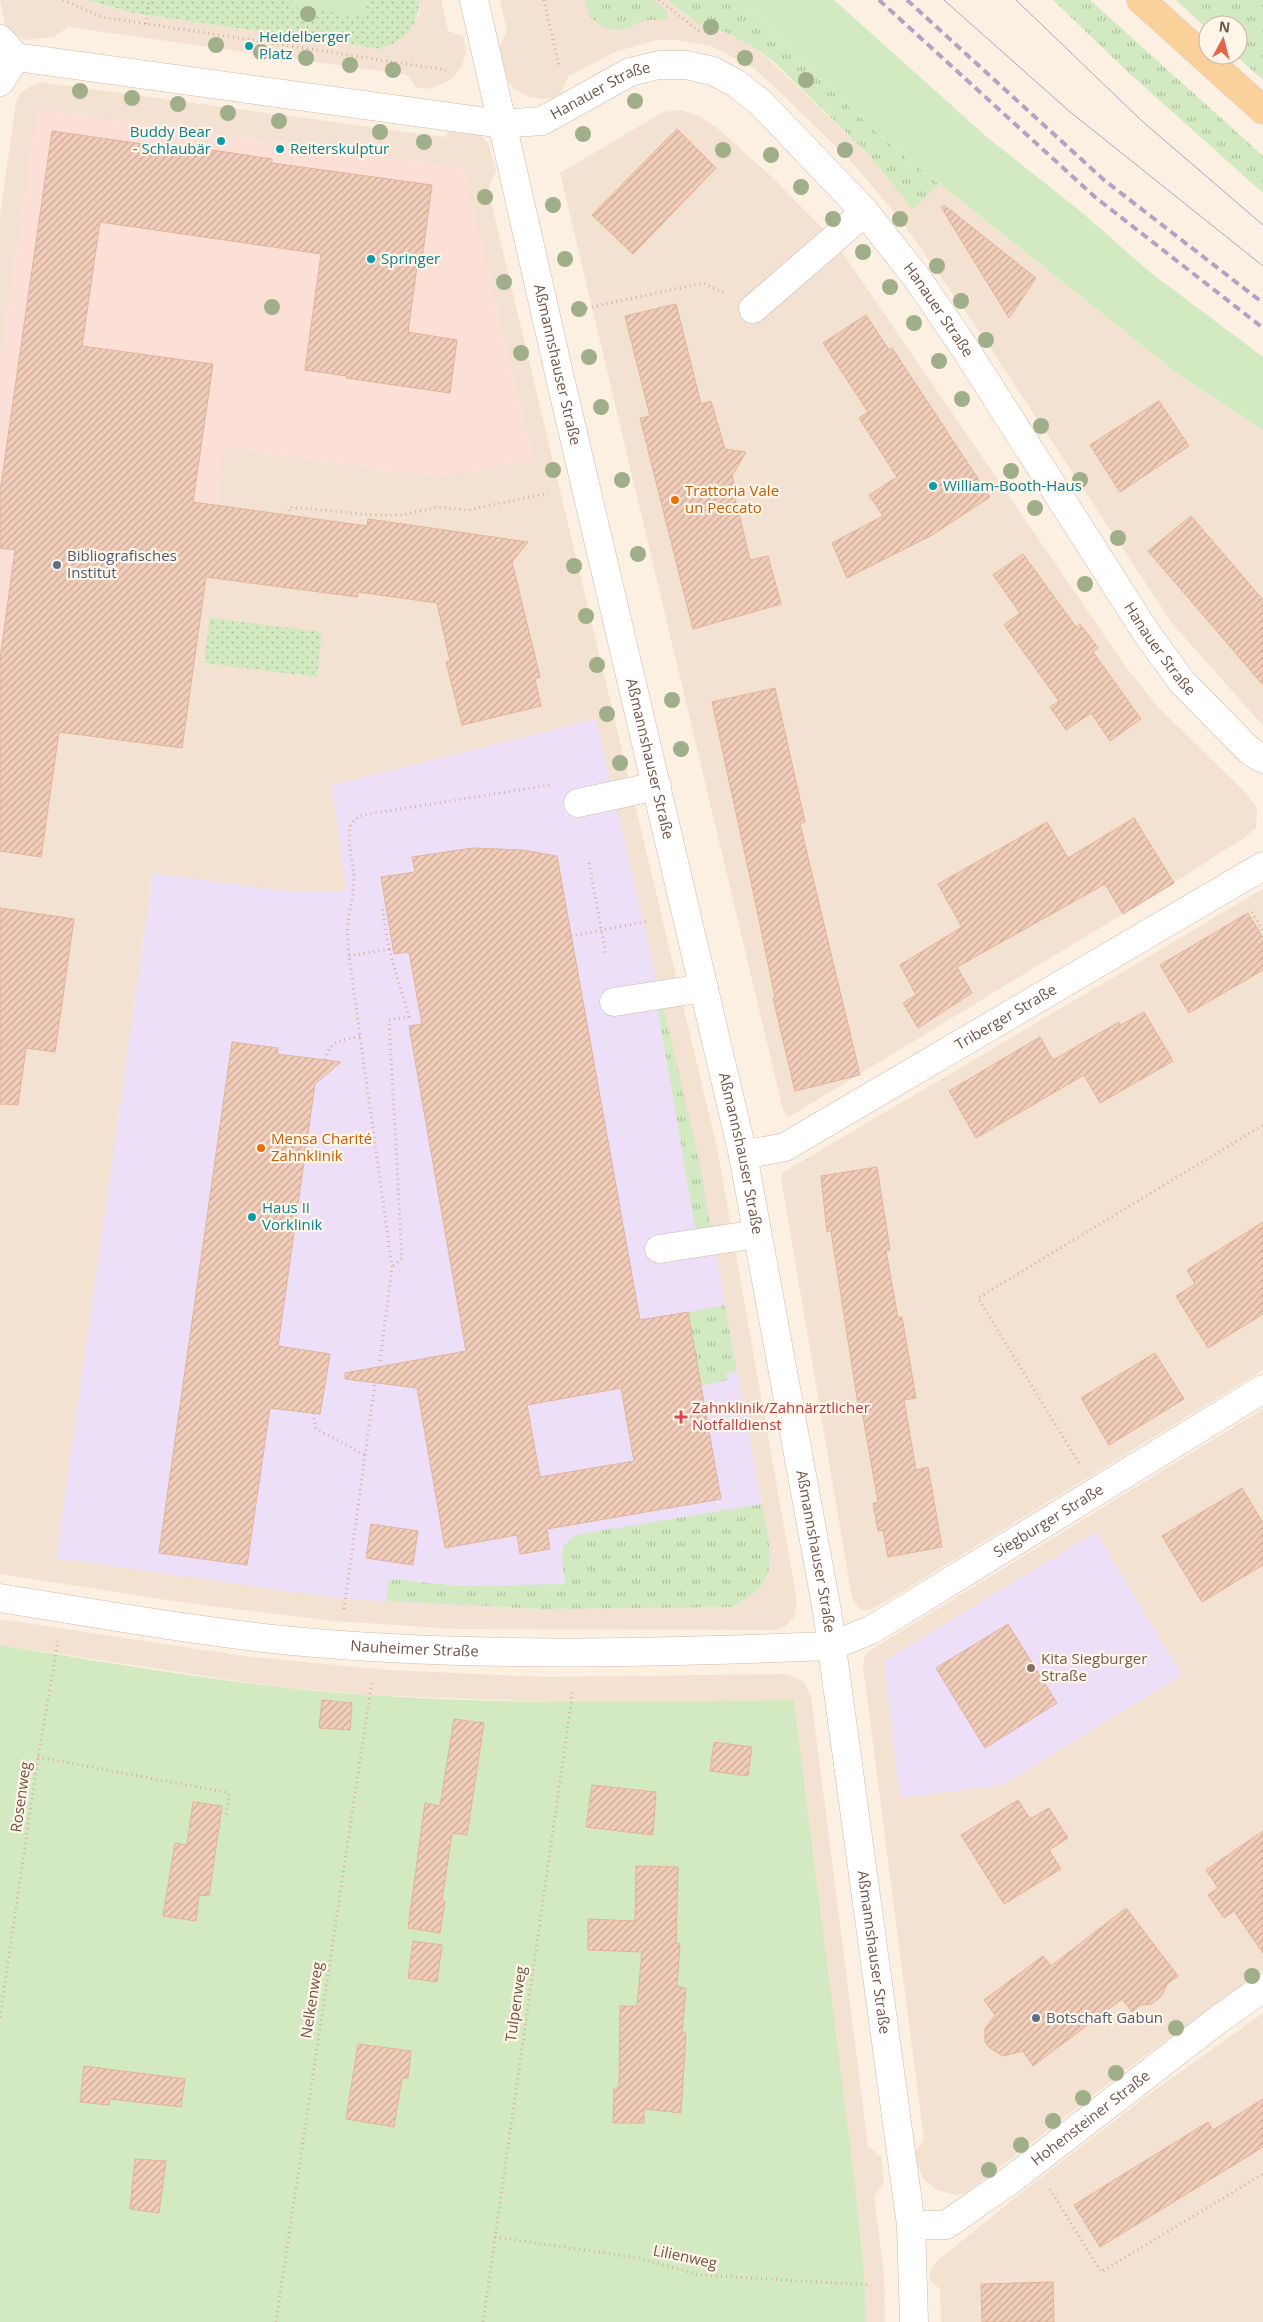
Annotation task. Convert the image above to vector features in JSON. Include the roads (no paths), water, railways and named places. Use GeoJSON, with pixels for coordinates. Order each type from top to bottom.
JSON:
{"type":"FeatureCollection","features":[{"type":"Feature","properties":{"kind":"main road"},"geometry":{"type":"LineString","coordinates":[[1141,0],[1263,110]]}},
{"type":"Feature","properties":{"kind":"street","name":"Aßmannshauser Straße"},"geometry":{"type":"LineString","coordinates":[[474,0],[743,1155],[831,1646],[911,2226],[914,2322]]}},
{"type":"Feature","properties":{"kind":"street"},"geometry":{"type":"LineString","coordinates":[[0,82],[8,48],[502,124]]}},
{"type":"Feature","properties":{"kind":"street","name":"Hanauer Straße"},"geometry":{"type":"LineString","coordinates":[[502,124],[542,121],[630,72],[659,65],[686,65],[713,71],[738,84],[761,103],[865,212],[917,278],[966,350],[1147,634],[1182,682],[1251,752],[1263,759]]}},
{"type":"Feature","properties":{"kind":"street"},"geometry":{"type":"LineString","coordinates":[[753,309],[865,212]]}},
{"type":"Feature","properties":{"kind":"street"},"geometry":{"type":"LineString","coordinates":[[578,803],[657,786]]}},
{"type":"Feature","properties":{"kind":"street","name":"Triberger Straße"},"geometry":{"type":"LineString","coordinates":[[743,1155],[785,1147],[1263,866]]}},
{"type":"Feature","properties":{"kind":"street"},"geometry":{"type":"LineString","coordinates":[[614,1002],[704,988]]}},
{"type":"Feature","properties":{"kind":"street"},"geometry":{"type":"LineString","coordinates":[[659,1249],[757,1234]]}},
{"type":"Feature","properties":{"kind":"street","name":"Siegburger Straße"},"geometry":{"type":"LineString","coordinates":[[831,1646],[871,1630],[1263,1389]]}},
{"type":"Feature","properties":{"kind":"street","name":"Nauheimer Straße"},"geometry":{"type":"LineString","coordinates":[[0,1598],[116,1617],[277,1639],[409,1649],[551,1653],[831,1646]]}},
{"type":"Feature","properties":{"kind":"street","name":"Hohensteiner Straße"},"geometry":{"type":"LineString","coordinates":[[911,2226],[946,2225],[1012,2178],[1219,2019],[1263,1988]]}},
{"type":"Feature","properties":{"kind":"tram line"},"geometry":{"type":"LineString","coordinates":[[944,0],[1069,111],[1263,266]]}},
{"type":"Feature","properties":{"kind":"tram line"},"geometry":{"type":"LineString","coordinates":[[1016,0],[1142,121],[1263,225]]}},
{"type":"Feature","properties":{"kind":"railway"},"geometry":{"type":"LineString","coordinates":[[879,0],[1095,197],[1263,328]]}},
{"type":"Feature","properties":{"kind":"railway"},"geometry":{"type":"LineString","coordinates":[[907,0],[1104,180],[1263,303]]}},
{"type":"Feature","properties":{"kind":"place","name":"Heidelberger Platz"},"geometry":{"type":"Point","coordinates":[249,46]}},
{"type":"Feature","properties":{"kind":"place","name":"Buddy Bear - Schlaubär"},"geometry":{"type":"Point","coordinates":[221,141]}},
{"type":"Feature","properties":{"kind":"place","name":"Reiterskulptur"},"geometry":{"type":"Point","coordinates":[280,149]}},
{"type":"Feature","properties":{"kind":"place","name":"Springer"},"geometry":{"type":"Point","coordinates":[371,259]}},
{"type":"Feature","properties":{"kind":"place","name":"William-Booth-Haus"},"geometry":{"type":"Point","coordinates":[933,486]}},
{"type":"Feature","properties":{"kind":"place","name":"Trattoria Vale un Peccato"},"geometry":{"type":"Point","coordinates":[675,500]}},
{"type":"Feature","properties":{"kind":"place","name":"Bibliografisches Institut"},"geometry":{"type":"Point","coordinates":[57,565]}},
{"type":"Feature","properties":{"kind":"place","name":"Mensa Charité Zahnklinik"},"geometry":{"type":"Point","coordinates":[261,1148]}},
{"type":"Feature","properties":{"kind":"place","name":"Haus II Vorklinik"},"geometry":{"type":"Point","coordinates":[252,1217]}},
{"type":"Feature","properties":{"kind":"place","name":"Zahnklinik/Zahnärztlicher Notfalldienst"},"geometry":{"type":"Point","coordinates":[681,1417]}},
{"type":"Feature","properties":{"kind":"place","name":"Kita Siegburger Straße"},"geometry":{"type":"Point","coordinates":[1031,1668]}},
{"type":"Feature","properties":{"kind":"place","name":"Botschaft Gabun"},"geometry":{"type":"Point","coordinates":[1036,2018]}}]}
